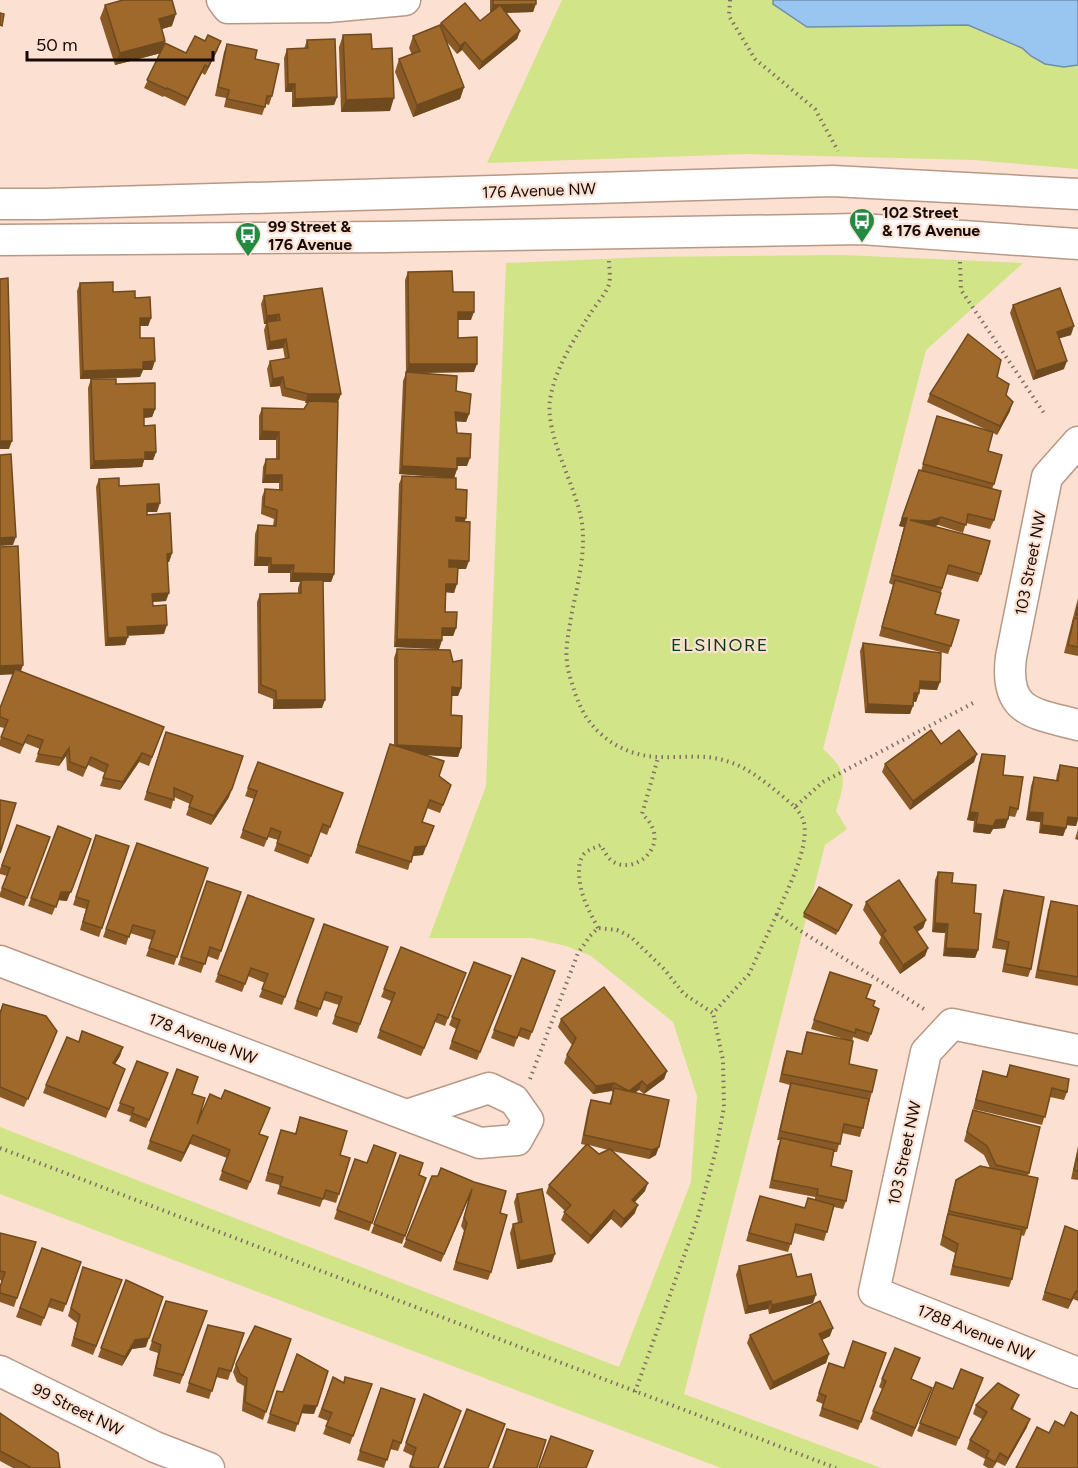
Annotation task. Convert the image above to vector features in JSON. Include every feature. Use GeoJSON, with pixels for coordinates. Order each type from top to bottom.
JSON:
{"type":"FeatureCollection","features":[{"type":"Feature","properties":{"kind":"street"},"geometry":{"type":"LineString","coordinates":[[222,0],[228,8],[328,8],[405,0]]}},
{"type":"Feature","properties":{"kind":"street","name":"176 Avenue NW"},"geometry":{"type":"LineString","coordinates":[[0,204],[833,182],[1078,194]]}},
{"type":"Feature","properties":{"kind":"street"},"geometry":{"type":"LineString","coordinates":[[0,240],[861,229],[1078,244]]}},
{"type":"Feature","properties":{"kind":"street","name":"103 Street NW"},"geometry":{"type":"LineString","coordinates":[[1078,441],[1047,477],[1011,657],[1010,673],[1010,684],[1014,695],[1025,708],[1039,715],[1078,724]]}},
{"type":"Feature","properties":{"kind":"street","name":"178 Avenue NW"},"geometry":{"type":"LineString","coordinates":[[0,961],[407,1115]]}},
{"type":"Feature","properties":{"kind":"street"},"geometry":{"type":"LineString","coordinates":[[952,1024],[1078,1050]]}},
{"type":"Feature","properties":{"kind":"street","name":"103 Street NW"},"geometry":{"type":"LineString","coordinates":[[874,1292],[926,1052],[952,1024]]}},
{"type":"Feature","properties":{"kind":"street","name":"178B Avenue NW"},"geometry":{"type":"LineString","coordinates":[[874,1292],[1078,1373]]}},
{"type":"Feature","properties":{"kind":"street","name":"99 Street NW"},"geometry":{"type":"LineString","coordinates":[[0,1371],[150,1458],[209,1468]]}},
{"type":"Feature","properties":{"kind":"path"},"geometry":{"type":"LineString","coordinates":[[730,0],[729,16],[755,59],[815,109],[838,151]]}},
{"type":"Feature","properties":{"kind":"path"},"geometry":{"type":"LineString","coordinates":[[608,254],[609,284],[576,335],[554,381],[549,402],[550,420],[582,523],[580,576],[567,641],[567,662],[572,684],[586,718],[601,734],[621,748],[636,754],[658,758],[687,757],[724,760],[766,783],[795,807],[802,815],[805,825],[802,852],[777,914],[748,974],[713,1013]]}},
{"type":"Feature","properties":{"kind":"path"},"geometry":{"type":"LineString","coordinates":[[960,256],[961,290],[1044,413]]}},
{"type":"Feature","properties":{"kind":"path"},"geometry":{"type":"LineString","coordinates":[[795,807],[824,782],[975,702]]}},
{"type":"Feature","properties":{"kind":"path"},"geometry":{"type":"LineString","coordinates":[[598,928],[585,905],[579,883],[579,865],[582,856],[601,845],[613,862],[624,865],[635,863],[646,857],[653,848],[655,835],[650,822],[642,814],[658,758]]}},
{"type":"Feature","properties":{"kind":"path"},"geometry":{"type":"LineString","coordinates":[[777,914],[921,1007],[952,1024]]}},
{"type":"Feature","properties":{"kind":"path"},"geometry":{"type":"LineString","coordinates":[[528,1083],[578,953],[598,928]]}},
{"type":"Feature","properties":{"kind":"path"},"geometry":{"type":"LineString","coordinates":[[598,928],[616,930],[631,937],[664,969],[684,994],[713,1013],[723,1060],[724,1107],[716,1150],[697,1220],[635,1392]]}},
{"type":"Feature","properties":{"kind":"path"},"geometry":{"type":"LineString","coordinates":[[0,1148],[836,1468]]}},
{"type":"Feature","properties":{"kind":"green space"},"geometry":{"type":"Polygon","coordinates":[[[562,0],[773,0],[773,4],[807,27],[968,25],[1022,48],[1031,56],[1064,67],[1078,65],[1078,169],[974,160],[747,154],[487,163],[562,0]]]}},
{"type":"Feature","properties":{"kind":"green space"},"geometry":{"type":"Polygon","coordinates":[[[843,255],[1023,263],[926,350],[823,749],[837,764],[843,777],[836,811],[847,829],[825,845],[684,1394],[881,1468],[721,1468],[0,1194],[0,1127],[619,1367],[691,1182],[697,1096],[673,1022],[591,956],[566,946],[532,938],[429,938],[486,786],[506,263],[649,257],[843,255]]]}},
{"type":"Feature","properties":{"kind":"water"},"geometry":{"type":"Polygon","coordinates":[[[773,0],[1078,0],[1078,65],[1064,67],[1045,64],[1022,48],[968,25],[807,27],[773,4],[773,0]]]}},
{"type":"Feature","properties":{"kind":"building"},"geometry":{"type":"Polygon","coordinates":[[[123,0],[172,0],[176,14],[159,19],[165,41],[120,53],[105,5],[123,0]]]}},
{"type":"Feature","properties":{"kind":"building"},"geometry":{"type":"Polygon","coordinates":[[[493,0],[536,0],[536,4],[493,5],[493,0]]]}},
{"type":"Feature","properties":{"kind":"building"},"geometry":{"type":"Polygon","coordinates":[[[465,3],[480,21],[500,5],[520,31],[482,62],[465,42],[460,46],[441,23],[465,3]]]}},
{"type":"Feature","properties":{"kind":"building"},"geometry":{"type":"Polygon","coordinates":[[[0,13],[4,14],[2,26],[0,25],[0,13]]]}},
{"type":"Feature","properties":{"kind":"building"},"geometry":{"type":"Polygon","coordinates":[[[440,25],[464,87],[417,105],[399,59],[420,51],[413,36],[440,25]]]}},
{"type":"Feature","properties":{"kind":"building"},"geometry":{"type":"Polygon","coordinates":[[[371,34],[372,49],[392,48],[394,98],[346,100],[343,35],[371,34]]]}},
{"type":"Feature","properties":{"kind":"building"},"geometry":{"type":"Polygon","coordinates":[[[208,35],[221,41],[208,67],[205,65],[188,98],[147,80],[165,43],[186,53],[195,36],[205,41],[208,35]]]}},
{"type":"Feature","properties":{"kind":"building"},"geometry":{"type":"Polygon","coordinates":[[[335,39],[337,97],[295,99],[295,84],[288,84],[287,49],[308,48],[307,40],[335,39]]]}},
{"type":"Feature","properties":{"kind":"building"},"geometry":{"type":"Polygon","coordinates":[[[227,44],[257,50],[255,59],[279,64],[272,96],[267,96],[265,107],[227,99],[229,90],[218,87],[227,44]]]}},
{"type":"Feature","properties":{"kind":"building"},"geometry":{"type":"Polygon","coordinates":[[[452,271],[453,292],[474,292],[474,312],[458,312],[458,338],[477,337],[477,364],[409,364],[408,272],[452,271]]]}},
{"type":"Feature","properties":{"kind":"building"},"geometry":{"type":"Polygon","coordinates":[[[8,278],[12,441],[0,441],[0,279],[8,278]]]}},
{"type":"Feature","properties":{"kind":"building"},"geometry":{"type":"Polygon","coordinates":[[[113,282],[113,292],[135,291],[135,298],[150,297],[151,318],[140,318],[140,338],[154,338],[155,361],[143,362],[143,369],[83,371],[80,283],[113,282]]]}},
{"type":"Feature","properties":{"kind":"building"},"geometry":{"type":"Polygon","coordinates":[[[322,288],[341,394],[308,394],[285,388],[283,377],[273,379],[270,361],[289,358],[286,339],[270,342],[267,322],[280,320],[279,314],[267,316],[264,296],[322,288]]]}},
{"type":"Feature","properties":{"kind":"building"},"geometry":{"type":"Polygon","coordinates":[[[1060,288],[1074,326],[1057,332],[1067,361],[1036,371],[1013,305],[1060,288]]]}},
{"type":"Feature","properties":{"kind":"building"},"geometry":{"type":"Polygon","coordinates":[[[968,334],[1001,360],[997,377],[1009,384],[1006,395],[1013,402],[1000,426],[930,394],[968,334]]]}},
{"type":"Feature","properties":{"kind":"building"},"geometry":{"type":"Polygon","coordinates":[[[406,372],[457,376],[456,391],[471,394],[469,414],[455,412],[457,433],[471,434],[470,458],[457,458],[457,469],[402,466],[406,372]]]}},
{"type":"Feature","properties":{"kind":"building"},"geometry":{"type":"Polygon","coordinates":[[[91,379],[116,379],[116,384],[155,383],[155,409],[144,409],[144,426],[155,425],[156,452],[145,452],[145,459],[94,461],[91,379]]]}},
{"type":"Feature","properties":{"kind":"building"},"geometry":{"type":"Polygon","coordinates":[[[309,401],[338,402],[334,574],[293,573],[294,565],[271,565],[271,558],[257,557],[258,525],[276,526],[277,510],[264,506],[265,489],[282,490],[282,475],[265,475],[266,459],[279,459],[279,432],[262,431],[262,408],[304,409],[309,401]]]}},
{"type":"Feature","properties":{"kind":"building"},"geometry":{"type":"Polygon","coordinates":[[[937,416],[993,432],[988,451],[1002,455],[994,484],[923,464],[937,416]]]}},
{"type":"Feature","properties":{"kind":"building"},"geometry":{"type":"Polygon","coordinates":[[[11,454],[16,537],[0,538],[0,455],[11,454]]]}},
{"type":"Feature","properties":{"kind":"building"},"geometry":{"type":"Polygon","coordinates":[[[919,470],[1001,491],[994,520],[968,514],[966,525],[941,517],[930,521],[910,520],[990,541],[981,574],[949,565],[942,588],[892,575],[907,518],[902,518],[919,470]]]}},
{"type":"Feature","properties":{"kind":"building"},"geometry":{"type":"Polygon","coordinates":[[[402,476],[456,478],[456,489],[467,490],[466,518],[456,517],[456,521],[470,522],[469,561],[449,560],[449,567],[458,567],[457,584],[446,584],[445,612],[457,612],[456,628],[442,628],[442,640],[397,639],[402,476]]]}},
{"type":"Feature","properties":{"kind":"building"},"geometry":{"type":"Polygon","coordinates":[[[119,478],[119,486],[159,484],[160,503],[147,504],[147,515],[170,513],[172,553],[167,554],[169,593],[152,594],[153,606],[166,605],[167,625],[127,627],[128,637],[108,638],[99,479],[119,478]]]}},
{"type":"Feature","properties":{"kind":"building"},"geometry":{"type":"Polygon","coordinates":[[[18,546],[23,665],[0,666],[0,547],[18,546]]]}},
{"type":"Feature","properties":{"kind":"building"},"geometry":{"type":"Polygon","coordinates":[[[301,580],[323,580],[325,700],[276,700],[276,691],[261,685],[260,594],[301,593],[301,580]]]}},
{"type":"Feature","properties":{"kind":"building"},"geometry":{"type":"Polygon","coordinates":[[[895,580],[941,593],[935,614],[959,620],[951,646],[882,627],[895,580]]]}},
{"type":"Feature","properties":{"kind":"building"},"geometry":{"type":"Polygon","coordinates":[[[1074,618],[1078,619],[1078,647],[1068,645],[1074,618]]]}},
{"type":"Feature","properties":{"kind":"building"},"geometry":{"type":"Polygon","coordinates":[[[863,643],[941,653],[940,682],[920,681],[919,693],[914,693],[913,706],[868,704],[863,643]]]}},
{"type":"Feature","properties":{"kind":"building"},"geometry":{"type":"Polygon","coordinates":[[[397,649],[450,650],[453,662],[462,660],[461,688],[452,687],[451,715],[462,716],[461,748],[397,745],[397,649]]]}},
{"type":"Feature","properties":{"kind":"building"},"geometry":{"type":"Polygon","coordinates":[[[15,669],[164,727],[152,757],[142,753],[123,782],[103,778],[108,765],[91,757],[86,768],[70,762],[69,748],[62,758],[38,754],[43,740],[28,735],[23,745],[1,737],[8,720],[0,717],[0,708],[15,669]]]}},
{"type":"Feature","properties":{"kind":"building"},"geometry":{"type":"Polygon","coordinates":[[[931,730],[941,744],[959,730],[977,754],[913,801],[885,764],[931,730]]]}},
{"type":"Feature","properties":{"kind":"building"},"geometry":{"type":"Polygon","coordinates":[[[166,732],[243,756],[232,789],[214,816],[189,807],[193,796],[174,788],[174,800],[147,792],[166,732]]]}},
{"type":"Feature","properties":{"kind":"building"},"geometry":{"type":"Polygon","coordinates":[[[390,744],[444,761],[439,776],[451,785],[443,805],[430,800],[422,822],[434,826],[426,846],[415,847],[411,862],[358,845],[390,744]]]}},
{"type":"Feature","properties":{"kind":"building"},"geometry":{"type":"Polygon","coordinates":[[[982,754],[1005,756],[1003,775],[1023,777],[1018,809],[1010,807],[1008,819],[996,820],[993,826],[976,824],[978,813],[970,812],[982,754]]]}},
{"type":"Feature","properties":{"kind":"building"},"geometry":{"type":"Polygon","coordinates":[[[258,762],[343,793],[330,827],[323,824],[311,856],[277,843],[281,832],[271,828],[267,839],[243,830],[257,791],[248,788],[258,762]]]}},
{"type":"Feature","properties":{"kind":"building"},"geometry":{"type":"Polygon","coordinates":[[[1060,765],[1078,768],[1078,818],[1068,817],[1066,828],[1042,825],[1043,813],[1029,812],[1034,777],[1058,781],[1060,765]]]}},
{"type":"Feature","properties":{"kind":"building"},"geometry":{"type":"Polygon","coordinates":[[[0,800],[16,803],[0,853],[0,800]]]}},
{"type":"Feature","properties":{"kind":"building"},"geometry":{"type":"Polygon","coordinates":[[[17,825],[50,837],[27,898],[2,888],[10,868],[2,865],[17,825]]]}},
{"type":"Feature","properties":{"kind":"building"},"geometry":{"type":"Polygon","coordinates":[[[58,826],[91,839],[71,892],[61,892],[56,907],[31,898],[58,826]]]}},
{"type":"Feature","properties":{"kind":"building"},"geometry":{"type":"Polygon","coordinates":[[[96,835],[129,846],[102,928],[83,922],[89,901],[76,897],[96,835]]]}},
{"type":"Feature","properties":{"kind":"building"},"geometry":{"type":"Polygon","coordinates":[[[137,843],[208,868],[177,957],[149,948],[155,931],[133,925],[129,937],[106,929],[137,843]]]}},
{"type":"Feature","properties":{"kind":"building"},"geometry":{"type":"Polygon","coordinates":[[[938,872],[953,873],[952,883],[976,885],[974,913],[981,914],[978,950],[946,948],[948,924],[935,923],[938,872]]]}},
{"type":"Feature","properties":{"kind":"building"},"geometry":{"type":"Polygon","coordinates":[[[899,880],[926,920],[914,927],[928,948],[903,965],[882,934],[886,931],[866,902],[899,880]]]}},
{"type":"Feature","properties":{"kind":"building"},"geometry":{"type":"Polygon","coordinates":[[[207,881],[241,892],[221,951],[210,947],[205,964],[181,957],[207,881]]]}},
{"type":"Feature","properties":{"kind":"building"},"geometry":{"type":"Polygon","coordinates":[[[819,887],[852,905],[838,931],[804,913],[819,887]]]}},
{"type":"Feature","properties":{"kind":"building"},"geometry":{"type":"Polygon","coordinates":[[[1004,890],[1044,897],[1031,969],[1005,964],[1009,942],[996,939],[1004,890]]]}},
{"type":"Feature","properties":{"kind":"building"},"geometry":{"type":"Polygon","coordinates":[[[248,895],[314,919],[285,997],[262,989],[268,974],[251,968],[245,984],[218,974],[248,895]]]}},
{"type":"Feature","properties":{"kind":"building"},"geometry":{"type":"Polygon","coordinates":[[[1051,901],[1078,906],[1078,977],[1038,970],[1051,901]]]}},
{"type":"Feature","properties":{"kind":"building"},"geometry":{"type":"Polygon","coordinates":[[[324,924],[388,947],[360,1024],[335,1016],[342,997],[326,992],[320,1009],[297,1001],[324,924]]]}},
{"type":"Feature","properties":{"kind":"building"},"geometry":{"type":"Polygon","coordinates":[[[401,947],[466,973],[448,1018],[438,1014],[424,1048],[380,1030],[395,993],[384,989],[401,947]]]}},
{"type":"Feature","properties":{"kind":"building"},"geometry":{"type":"Polygon","coordinates":[[[522,958],[555,971],[532,1032],[521,1028],[517,1038],[494,1030],[522,958]]]}},
{"type":"Feature","properties":{"kind":"building"},"geometry":{"type":"Polygon","coordinates":[[[474,962],[511,976],[480,1052],[452,1041],[460,1020],[452,1017],[474,962]]]}},
{"type":"Feature","properties":{"kind":"building"},"geometry":{"type":"Polygon","coordinates":[[[830,972],[871,985],[866,998],[875,1001],[873,1006],[879,1009],[871,1034],[856,1029],[855,1033],[814,1020],[830,972]]]}},
{"type":"Feature","properties":{"kind":"building"},"geometry":{"type":"Polygon","coordinates":[[[604,987],[667,1071],[647,1086],[642,1081],[629,1091],[614,1083],[596,1086],[567,1055],[576,1038],[561,1019],[604,987]]]}},
{"type":"Feature","properties":{"kind":"building"},"geometry":{"type":"Polygon","coordinates":[[[3,1004],[46,1016],[57,1031],[28,1099],[0,1087],[0,1014],[3,1004]]]}},
{"type":"Feature","properties":{"kind":"building"},"geometry":{"type":"Polygon","coordinates":[[[82,1031],[123,1047],[113,1063],[125,1069],[109,1109],[46,1085],[67,1037],[79,1042],[82,1031]]]}},
{"type":"Feature","properties":{"kind":"building"},"geometry":{"type":"Polygon","coordinates":[[[807,1032],[853,1041],[849,1064],[877,1070],[872,1092],[782,1074],[787,1051],[802,1054],[807,1032]]]}},
{"type":"Feature","properties":{"kind":"building"},"geometry":{"type":"Polygon","coordinates":[[[137,1061],[168,1073],[149,1120],[132,1113],[134,1108],[120,1103],[137,1061]]]}},
{"type":"Feature","properties":{"kind":"building"},"geometry":{"type":"Polygon","coordinates":[[[1010,1065],[1069,1079],[1067,1092],[1052,1088],[1045,1117],[976,1100],[983,1071],[1007,1077],[1010,1065]]]}},
{"type":"Feature","properties":{"kind":"building"},"geometry":{"type":"Polygon","coordinates":[[[177,1069],[198,1077],[192,1094],[205,1098],[197,1124],[210,1094],[221,1099],[225,1090],[270,1108],[259,1134],[268,1137],[250,1182],[222,1171],[230,1150],[193,1135],[184,1153],[150,1141],[177,1069]]]}},
{"type":"Feature","properties":{"kind":"building"},"geometry":{"type":"Polygon","coordinates":[[[791,1083],[869,1099],[863,1128],[844,1124],[840,1144],[780,1131],[791,1083]]]}},
{"type":"Feature","properties":{"kind":"building"},"geometry":{"type":"Polygon","coordinates":[[[614,1088],[669,1100],[659,1147],[652,1150],[584,1135],[591,1100],[611,1104],[614,1088]]]}},
{"type":"Feature","properties":{"kind":"building"},"geometry":{"type":"Polygon","coordinates":[[[973,1110],[1040,1127],[1029,1173],[996,1165],[987,1146],[967,1132],[973,1110]]]}},
{"type":"Feature","properties":{"kind":"building"},"geometry":{"type":"Polygon","coordinates":[[[300,1117],[347,1131],[340,1155],[350,1158],[339,1194],[326,1190],[323,1199],[280,1186],[283,1177],[268,1173],[281,1130],[296,1134],[300,1117]]]}},
{"type":"Feature","properties":{"kind":"building"},"geometry":{"type":"Polygon","coordinates":[[[781,1138],[834,1150],[831,1166],[852,1171],[846,1201],[817,1195],[818,1189],[772,1180],[781,1138]]]}},
{"type":"Feature","properties":{"kind":"building"},"geometry":{"type":"Polygon","coordinates":[[[587,1144],[599,1154],[610,1149],[648,1183],[632,1200],[638,1205],[624,1219],[614,1210],[591,1236],[564,1212],[571,1205],[549,1185],[587,1144]]]}},
{"type":"Feature","properties":{"kind":"building"},"geometry":{"type":"Polygon","coordinates":[[[374,1145],[396,1153],[372,1223],[337,1210],[355,1159],[367,1163],[374,1145]]]}},
{"type":"Feature","properties":{"kind":"building"},"geometry":{"type":"Polygon","coordinates":[[[1078,1153],[1078,1171],[1074,1170],[1078,1153]]]}},
{"type":"Feature","properties":{"kind":"building"},"geometry":{"type":"Polygon","coordinates":[[[400,1155],[423,1163],[419,1175],[426,1178],[405,1236],[374,1224],[400,1155]]]}},
{"type":"Feature","properties":{"kind":"building"},"geometry":{"type":"Polygon","coordinates":[[[980,1166],[1038,1178],[1027,1228],[949,1211],[956,1180],[980,1166]]]}},
{"type":"Feature","properties":{"kind":"building"},"geometry":{"type":"Polygon","coordinates":[[[441,1168],[474,1182],[506,1191],[500,1213],[507,1215],[491,1272],[456,1262],[467,1223],[464,1218],[472,1189],[444,1254],[406,1239],[432,1176],[438,1176],[441,1168]]]}},
{"type":"Feature","properties":{"kind":"building"},"geometry":{"type":"Polygon","coordinates":[[[542,1189],[555,1254],[520,1261],[513,1224],[522,1222],[517,1194],[542,1189]]]}},
{"type":"Feature","properties":{"kind":"building"},"geometry":{"type":"Polygon","coordinates":[[[760,1196],[805,1208],[808,1198],[834,1205],[827,1232],[796,1224],[791,1244],[749,1233],[760,1196]]]}},
{"type":"Feature","properties":{"kind":"building"},"geometry":{"type":"Polygon","coordinates":[[[948,1214],[1022,1230],[1012,1279],[953,1266],[958,1244],[943,1236],[948,1214]]]}},
{"type":"Feature","properties":{"kind":"building"},"geometry":{"type":"Polygon","coordinates":[[[1065,1226],[1078,1231],[1078,1292],[1076,1291],[1071,1300],[1045,1292],[1065,1226]]]}},
{"type":"Feature","properties":{"kind":"building"},"geometry":{"type":"Polygon","coordinates":[[[0,1233],[36,1242],[17,1298],[0,1293],[5,1272],[0,1271],[0,1233]]]}},
{"type":"Feature","properties":{"kind":"building"},"geometry":{"type":"Polygon","coordinates":[[[42,1248],[81,1262],[66,1304],[51,1299],[44,1318],[20,1308],[42,1248]]]}},
{"type":"Feature","properties":{"kind":"building"},"geometry":{"type":"Polygon","coordinates":[[[791,1254],[797,1277],[811,1274],[816,1295],[772,1305],[771,1301],[748,1306],[739,1266],[791,1254]]]}},
{"type":"Feature","properties":{"kind":"building"},"geometry":{"type":"Polygon","coordinates":[[[83,1267],[122,1280],[96,1346],[74,1338],[80,1315],[71,1308],[83,1267]]]}},
{"type":"Feature","properties":{"kind":"building"},"geometry":{"type":"Polygon","coordinates":[[[126,1280],[163,1297],[149,1338],[135,1340],[125,1357],[101,1348],[126,1280]]]}},
{"type":"Feature","properties":{"kind":"building"},"geometry":{"type":"Polygon","coordinates":[[[166,1301],[207,1311],[183,1375],[156,1368],[161,1345],[152,1341],[166,1301]]]}},
{"type":"Feature","properties":{"kind":"building"},"geometry":{"type":"Polygon","coordinates":[[[820,1301],[833,1328],[819,1334],[829,1354],[773,1382],[750,1335],[820,1301]]]}},
{"type":"Feature","properties":{"kind":"building"},"geometry":{"type":"Polygon","coordinates":[[[208,1325],[244,1333],[231,1371],[219,1368],[212,1391],[189,1383],[208,1325]]]}},
{"type":"Feature","properties":{"kind":"building"},"geometry":{"type":"Polygon","coordinates":[[[255,1326],[291,1339],[266,1412],[245,1402],[247,1378],[240,1374],[236,1364],[255,1326]]]}},
{"type":"Feature","properties":{"kind":"building"},"geometry":{"type":"Polygon","coordinates":[[[853,1341],[886,1353],[861,1422],[822,1408],[826,1396],[819,1393],[829,1363],[844,1368],[853,1341]]]}},
{"type":"Feature","properties":{"kind":"building"},"geometry":{"type":"Polygon","coordinates":[[[895,1348],[920,1358],[911,1379],[932,1388],[915,1428],[873,1411],[886,1381],[882,1379],[895,1348]]]}},
{"type":"Feature","properties":{"kind":"building"},"geometry":{"type":"Polygon","coordinates":[[[297,1354],[328,1371],[317,1406],[304,1405],[298,1424],[270,1414],[277,1391],[283,1392],[297,1354]]]}},
{"type":"Feature","properties":{"kind":"building"},"geometry":{"type":"Polygon","coordinates":[[[961,1369],[983,1378],[959,1438],[920,1423],[936,1382],[953,1389],[961,1369]]]}},
{"type":"Feature","properties":{"kind":"building"},"geometry":{"type":"Polygon","coordinates":[[[333,1377],[344,1383],[345,1377],[372,1384],[353,1436],[326,1426],[332,1413],[322,1409],[333,1377]]]}},
{"type":"Feature","properties":{"kind":"building"},"geometry":{"type":"Polygon","coordinates":[[[998,1383],[1019,1395],[1011,1409],[1030,1419],[1008,1458],[1000,1453],[995,1462],[986,1457],[989,1451],[970,1440],[987,1412],[976,1405],[998,1383]]]}},
{"type":"Feature","properties":{"kind":"building"},"geometry":{"type":"Polygon","coordinates":[[[381,1388],[415,1399],[401,1443],[393,1440],[387,1460],[360,1451],[381,1388]]]}},
{"type":"Feature","properties":{"kind":"building"},"geometry":{"type":"Polygon","coordinates":[[[424,1394],[461,1411],[438,1468],[410,1466],[416,1448],[406,1443],[424,1394]]]}},
{"type":"Feature","properties":{"kind":"building"},"geometry":{"type":"Polygon","coordinates":[[[467,1409],[505,1424],[488,1468],[444,1468],[467,1409]]]}},
{"type":"Feature","properties":{"kind":"building"},"geometry":{"type":"Polygon","coordinates":[[[1071,1412],[1078,1416],[1078,1468],[1016,1468],[1037,1427],[1049,1433],[1055,1421],[1064,1426],[1071,1412]]]}},
{"type":"Feature","properties":{"kind":"building"},"geometry":{"type":"Polygon","coordinates":[[[0,1413],[58,1453],[60,1468],[29,1468],[0,1451],[0,1413]]]}},
{"type":"Feature","properties":{"kind":"building"},"geometry":{"type":"Polygon","coordinates":[[[507,1429],[546,1440],[537,1468],[493,1468],[507,1429]]]}},
{"type":"Feature","properties":{"kind":"building"},"geometry":{"type":"Polygon","coordinates":[[[551,1436],[593,1451],[586,1468],[539,1468],[551,1436]]]}},
{"type":"Feature","properties":{"kind":"place","name":"102 Street & 176 Avenue"},"geometry":{"type":"Point","coordinates":[862,244]}},
{"type":"Feature","properties":{"kind":"place","name":"99 Street & 176 Avenue"},"geometry":{"type":"Point","coordinates":[248,258]}},
{"type":"Feature","properties":{"kind":"district","name":"ELSINORE"},"geometry":{"type":"Point","coordinates":[720,645]}}]}
